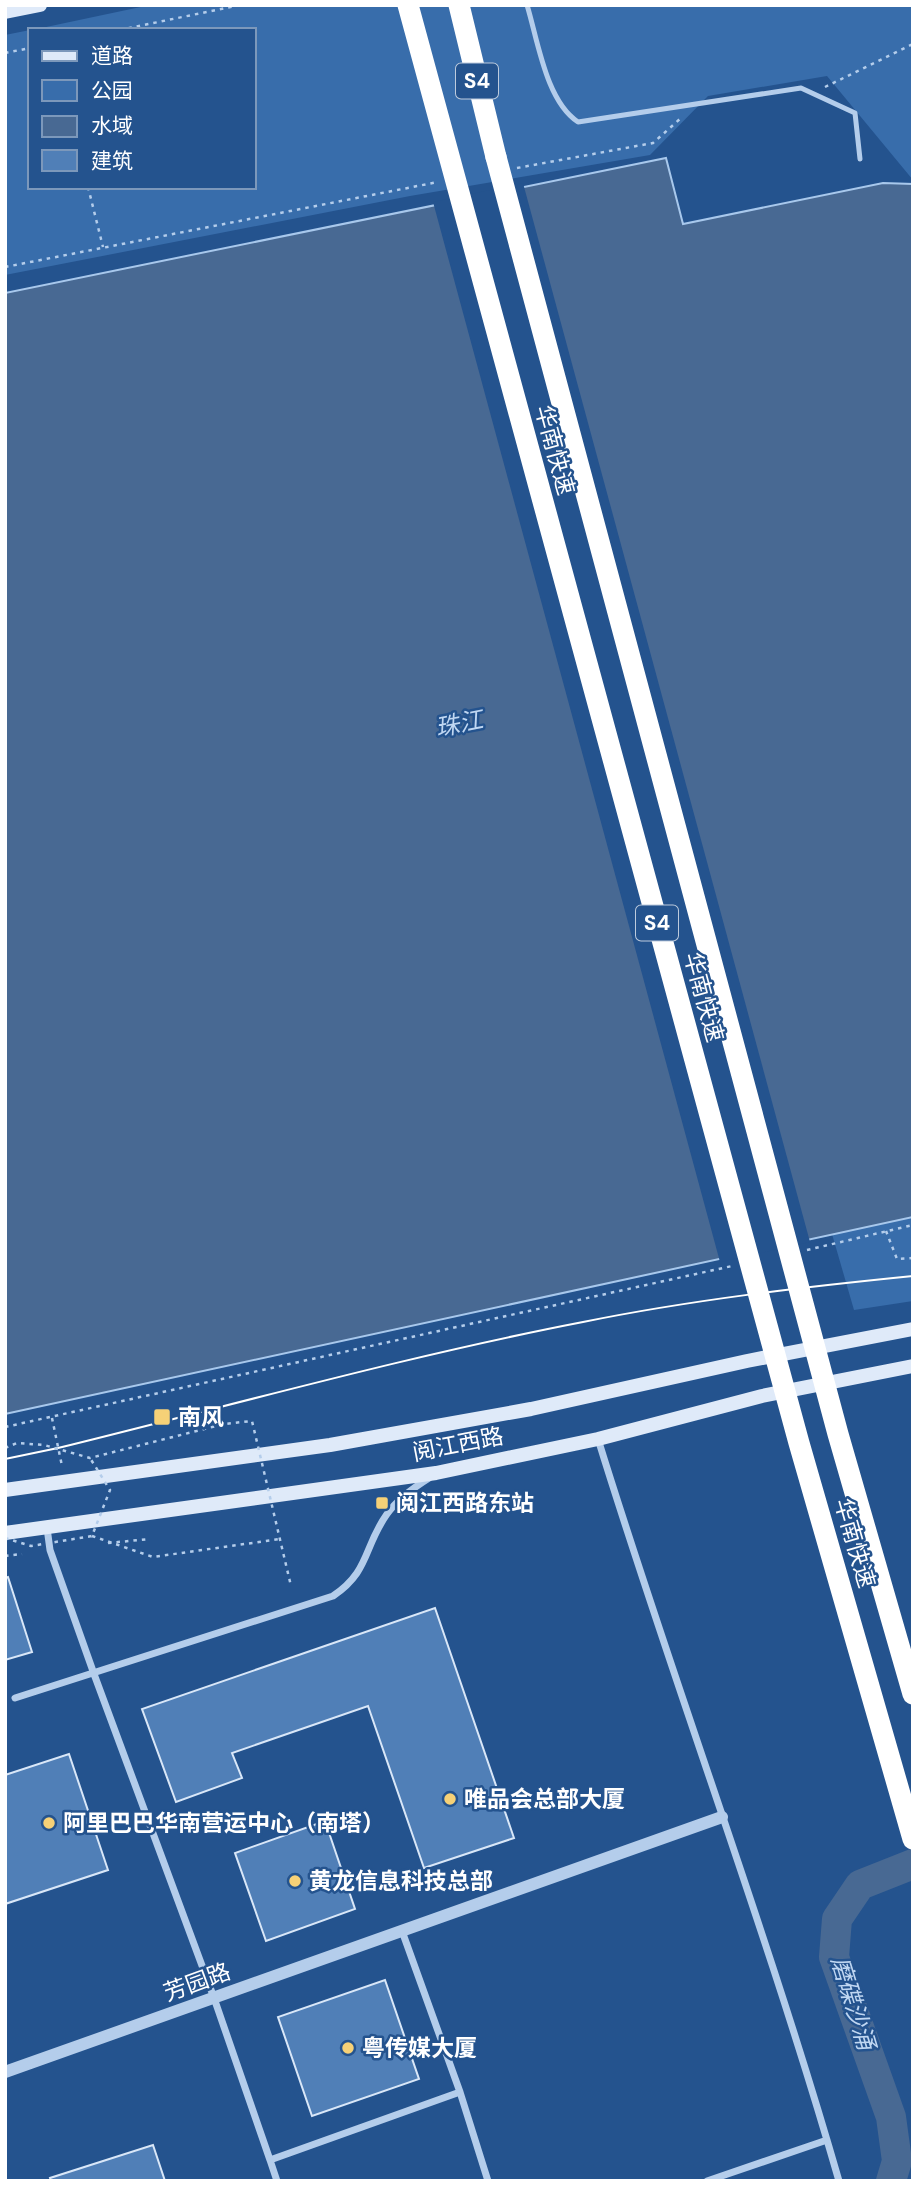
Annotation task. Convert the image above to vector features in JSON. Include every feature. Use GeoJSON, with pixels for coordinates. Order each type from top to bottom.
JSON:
{"type":"FeatureCollection","features":[{"type":"Feature","properties":{"kind":"highway","name":"华南快速"},"geometry":{"type":"LineString","coordinates":[[408,5],[799,1443],[913,1839]]}},
{"type":"Feature","properties":{"kind":"highway","name":"华南快速"},"geometry":{"type":"LineString","coordinates":[[459,5],[496,157],[838,1434],[913,1694]]}},
{"type":"Feature","properties":{"kind":"main road"},"geometry":{"type":"LineString","coordinates":[[5,12],[40,5]]}},
{"type":"Feature","properties":{"kind":"main road","name":"阅江西路"},"geometry":{"type":"LineString","coordinates":[[5,1490],[330,1446],[531,1409],[747,1361],[913,1329]]}},
{"type":"Feature","properties":{"kind":"main road","name":"阅江西路"},"geometry":{"type":"LineString","coordinates":[[5,1536],[436,1473],[598,1439],[762,1396],[913,1366]]}},
{"type":"Feature","properties":{"kind":"street"},"geometry":{"type":"LineString","coordinates":[[598,1439],[633,1554],[722,1816],[839,2181]]}},
{"type":"Feature","properties":{"kind":"street"},"geometry":{"type":"LineString","coordinates":[[16,1698],[332,1596],[349,1585],[359,1572],[387,1514],[415,1487],[436,1473]]}},
{"type":"Feature","properties":{"kind":"street"},"geometry":{"type":"LineString","coordinates":[[47,1528],[50,1550],[214,1998],[277,2181]]}},
{"type":"Feature","properties":{"kind":"street","name":"芳园路"},"geometry":{"type":"LineString","coordinates":[[5,2072],[722,1816]]}},
{"type":"Feature","properties":{"kind":"street"},"geometry":{"type":"LineString","coordinates":[[402,1931],[460,2092],[488,2181]]}},
{"type":"Feature","properties":{"kind":"street"},"geometry":{"type":"LineString","coordinates":[[270,2160],[460,2092]]}},
{"type":"Feature","properties":{"kind":"street"},"geometry":{"type":"LineString","coordinates":[[707,2181],[827,2140]]}},
{"type":"Feature","properties":{"kind":"lane"},"geometry":{"type":"LineString","coordinates":[[527,5],[552,88],[559,104],[578,122],[802,88],[855,113],[860,159]]}},
{"type":"Feature","properties":{"kind":"path"},"geometry":{"type":"LineString","coordinates":[[130,28],[240,5]]}},
{"type":"Feature","properties":{"kind":"path"},"geometry":{"type":"LineString","coordinates":[[813,93],[913,44]]}},
{"type":"Feature","properties":{"kind":"path"},"geometry":{"type":"LineString","coordinates":[[5,53],[28,48]]}},
{"type":"Feature","properties":{"kind":"path"},"geometry":{"type":"LineString","coordinates":[[510,169],[653,143],[696,104]]}},
{"type":"Feature","properties":{"kind":"path"},"geometry":{"type":"LineString","coordinates":[[5,267],[444,181]]}},
{"type":"Feature","properties":{"kind":"path"},"geometry":{"type":"LineString","coordinates":[[88,189],[103,247]]}},
{"type":"Feature","properties":{"kind":"path"},"geometry":{"type":"LineString","coordinates":[[808,1250],[913,1225]]}},
{"type":"Feature","properties":{"kind":"path"},"geometry":{"type":"LineString","coordinates":[[886,1231],[897,1259],[911,1258]]}},
{"type":"Feature","properties":{"kind":"path"},"geometry":{"type":"LineString","coordinates":[[5,1427],[740,1264]]}},
{"type":"Feature","properties":{"kind":"path"},"geometry":{"type":"LineString","coordinates":[[52,1418],[62,1468]]}},
{"type":"Feature","properties":{"kind":"path"},"geometry":{"type":"LineString","coordinates":[[5,1448],[17,1443],[44,1445],[90,1458],[224,1424],[252,1421],[291,1586]]}},
{"type":"Feature","properties":{"kind":"path"},"geometry":{"type":"LineString","coordinates":[[90,1458],[110,1490],[92,1536]]}},
{"type":"Feature","properties":{"kind":"path"},"geometry":{"type":"LineString","coordinates":[[86,1465],[98,1463]]}},
{"type":"Feature","properties":{"kind":"path"},"geometry":{"type":"LineString","coordinates":[[5,1536],[32,1546],[92,1536],[153,1557],[280,1539]]}},
{"type":"Feature","properties":{"kind":"path"},"geometry":{"type":"LineString","coordinates":[[108,1543],[150,1539]]}},
{"type":"Feature","properties":{"kind":"path"},"geometry":{"type":"LineString","coordinates":[[5,1556],[22,1554]]}},
{"type":"Feature","properties":{"kind":"green space"},"geometry":{"type":"Polygon","coordinates":[[[150,5],[913,5],[913,180],[827,76],[708,96],[650,155],[410,196],[5,275],[5,35],[28,30],[28,189],[256,189],[256,28],[41,28],[150,5]]]}},
{"type":"Feature","properties":{"kind":"green space"},"geometry":{"type":"Polygon","coordinates":[[[913,1216],[913,1301],[854,1310],[832,1234],[913,1216]]]}},
{"type":"Feature","properties":{"kind":"water","name":"珠江"},"geometry":{"type":"Polygon","coordinates":[[[666,158],[683,224],[883,183],[913,184],[913,1217],[5,1414],[5,293],[666,158]]]}},
{"type":"Feature","properties":{"kind":"pier"},"geometry":{"type":"Polygon","coordinates":[[[523,183],[810,1242],[720,1262],[433,202],[523,183]]]}},
{"type":"Feature","properties":{"kind":"building"},"geometry":{"type":"Polygon","coordinates":[[[8,1577],[32,1652],[5,1660],[5,1578],[8,1577]]]}},
{"type":"Feature","properties":{"kind":"building"},"geometry":{"type":"Polygon","coordinates":[[[435,1608],[514,1838],[424,1868],[368,1706],[232,1753],[242,1778],[176,1802],[142,1709],[435,1608]]]}},
{"type":"Feature","properties":{"kind":"building","name":"阿里巴巴华南营运中心（南塔）"},"geometry":{"type":"Polygon","coordinates":[[[69,1754],[108,1870],[5,1904],[5,1775],[69,1754]]]}},
{"type":"Feature","properties":{"kind":"building","name":"黄龙信息科技总部"},"geometry":{"type":"Polygon","coordinates":[[[325,1821],[355,1909],[266,1941],[235,1853],[325,1821]]]}},
{"type":"Feature","properties":{"kind":"building","name":"粤传媒大厦"},"geometry":{"type":"Polygon","coordinates":[[[385,1980],[419,2079],[312,2116],[278,2017],[385,1980]]]}},
{"type":"Feature","properties":{"kind":"building"},"geometry":{"type":"Polygon","coordinates":[[[153,2145],[165,2181],[51,2181],[50,2178],[153,2145]]]}},
{"type":"Feature","properties":{"kind":"waterway","name":"磨碟沙涌"},"geometry":{"type":"LineString","coordinates":[[891,2181],[897,2161],[891,2117],[834,1957],[837,1919],[860,1885],[913,1864]]}},
{"type":"Feature","properties":{"kind":"tram line"},"geometry":{"type":"LineString","coordinates":[[5,1459],[517,1335],[665,1307],[913,1276]]}},
{"type":"Feature","properties":{"kind":"place","name":"南风"},"geometry":{"type":"Point","coordinates":[162,1417]}},
{"type":"Feature","properties":{"kind":"place","name":"阅江西路东站"},"geometry":{"type":"Point","coordinates":[382,1503]}},
{"type":"Feature","properties":{"kind":"place","name":"唯品会总部大厦"},"geometry":{"type":"Point","coordinates":[450,1799]}},
{"type":"Feature","properties":{"kind":"place","name":"阿里巴巴华南营运中心（南塔）"},"geometry":{"type":"Point","coordinates":[49,1823]}},
{"type":"Feature","properties":{"kind":"place","name":"黄龙信息科技总部"},"geometry":{"type":"Point","coordinates":[295,1881]}},
{"type":"Feature","properties":{"kind":"place","name":"粤传媒大厦"},"geometry":{"type":"Point","coordinates":[348,2048]}}]}
